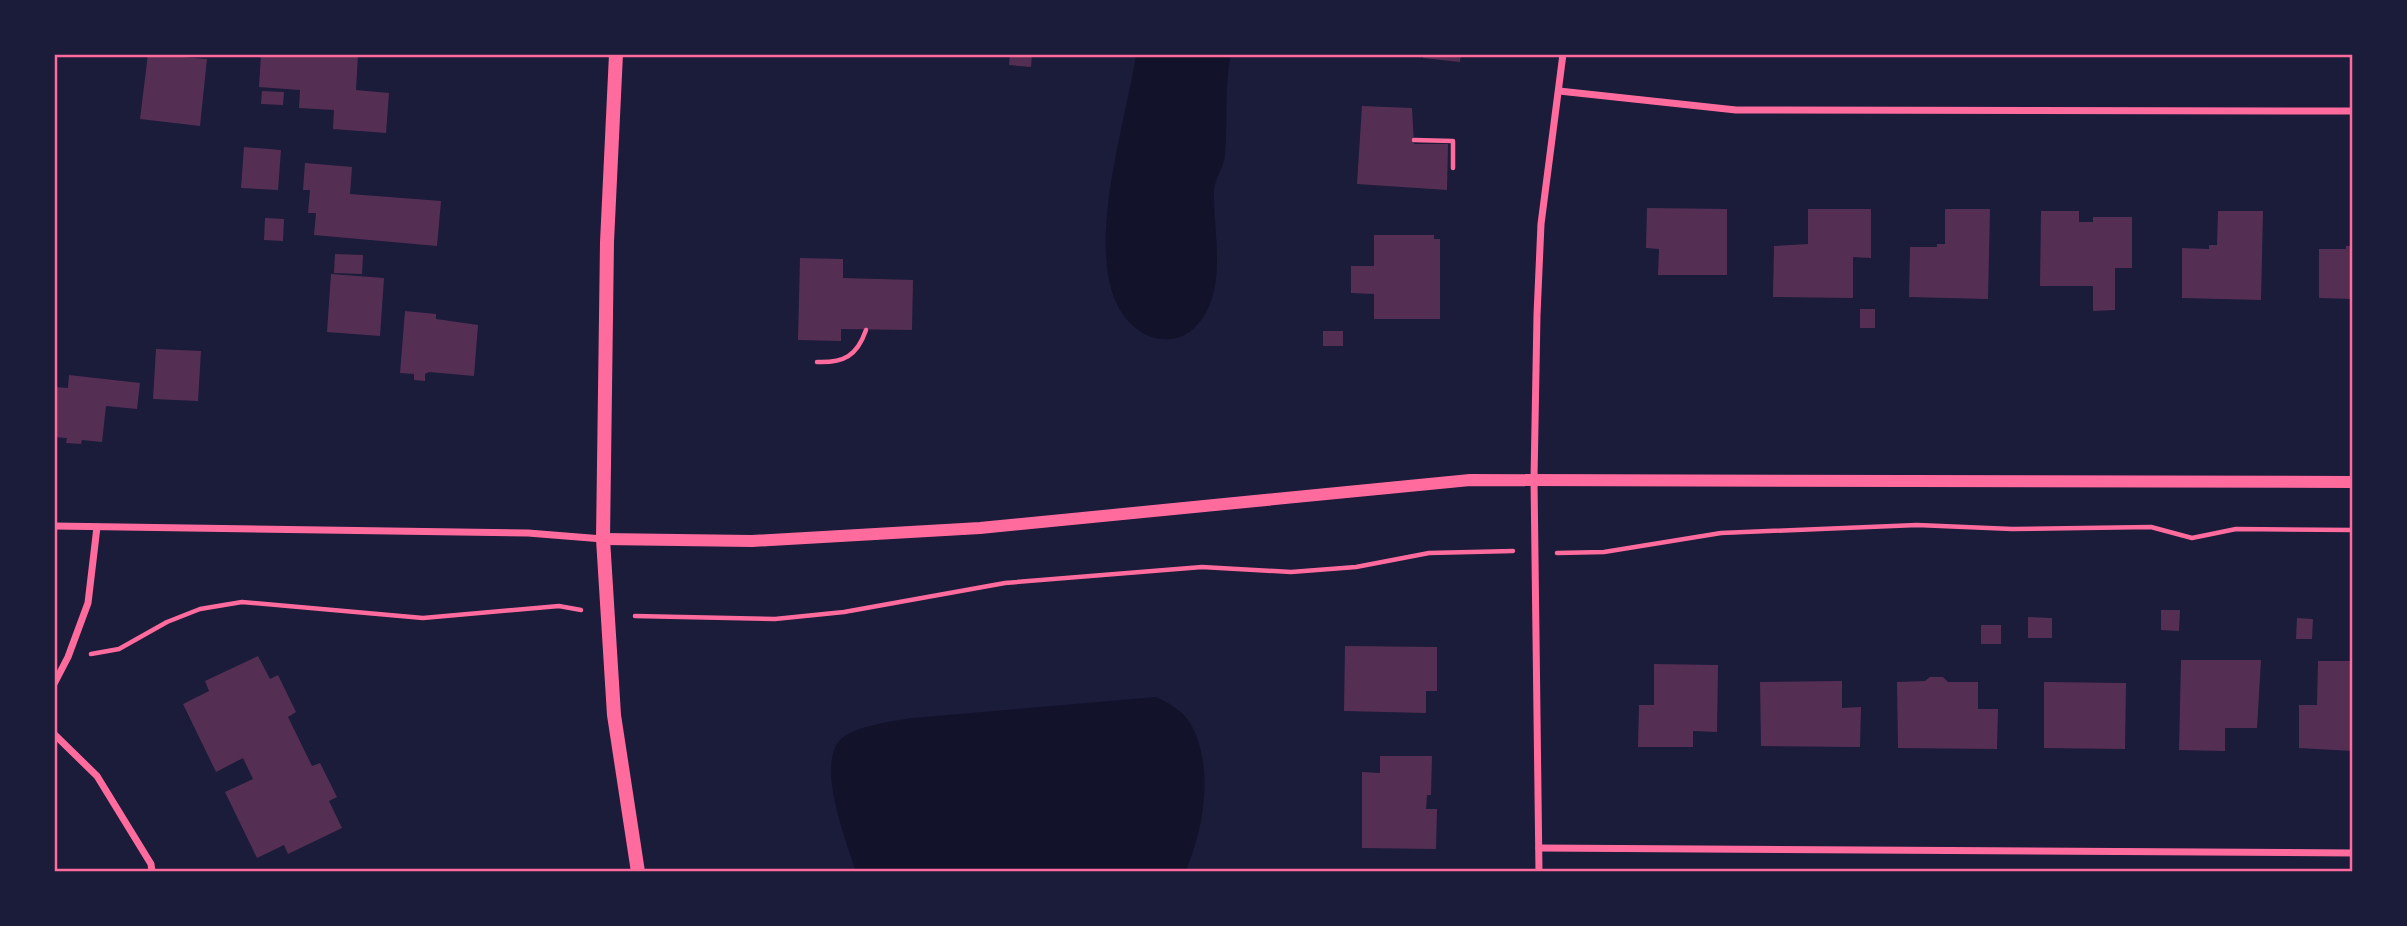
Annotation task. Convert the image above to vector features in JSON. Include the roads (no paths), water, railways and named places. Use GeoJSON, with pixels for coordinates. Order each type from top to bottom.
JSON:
{"type":"FeatureCollection","features":[{"type":"Feature","properties":{"kind":"main road"},"geometry":{"type":"LineString","coordinates":[[615,54],[607,242],[603,539],[614,715],[638,872]]}},
{"type":"Feature","properties":{"kind":"street"},"geometry":{"type":"LineString","coordinates":[[1539,872],[1534,479],[1541,224],[1563,54]]}},
{"type":"Feature","properties":{"kind":"street"},"geometry":{"type":"LineString","coordinates":[[1559,91],[1736,110],[2353,111]]}},
{"type":"Feature","properties":{"kind":"street"},"geometry":{"type":"LineString","coordinates":[[54,526],[528,533],[603,539],[752,541],[967,529],[1470,480],[2353,482]]}},
{"type":"Feature","properties":{"kind":"street"},"geometry":{"type":"LineString","coordinates":[[54,684],[68,657],[88,603],[97,527]]}},
{"type":"Feature","properties":{"kind":"street"},"geometry":{"type":"LineString","coordinates":[[54,734],[97,776],[151,864],[152,872]]}},
{"type":"Feature","properties":{"kind":"street"},"geometry":{"type":"LineString","coordinates":[[1539,848],[2353,853]]}}]}
